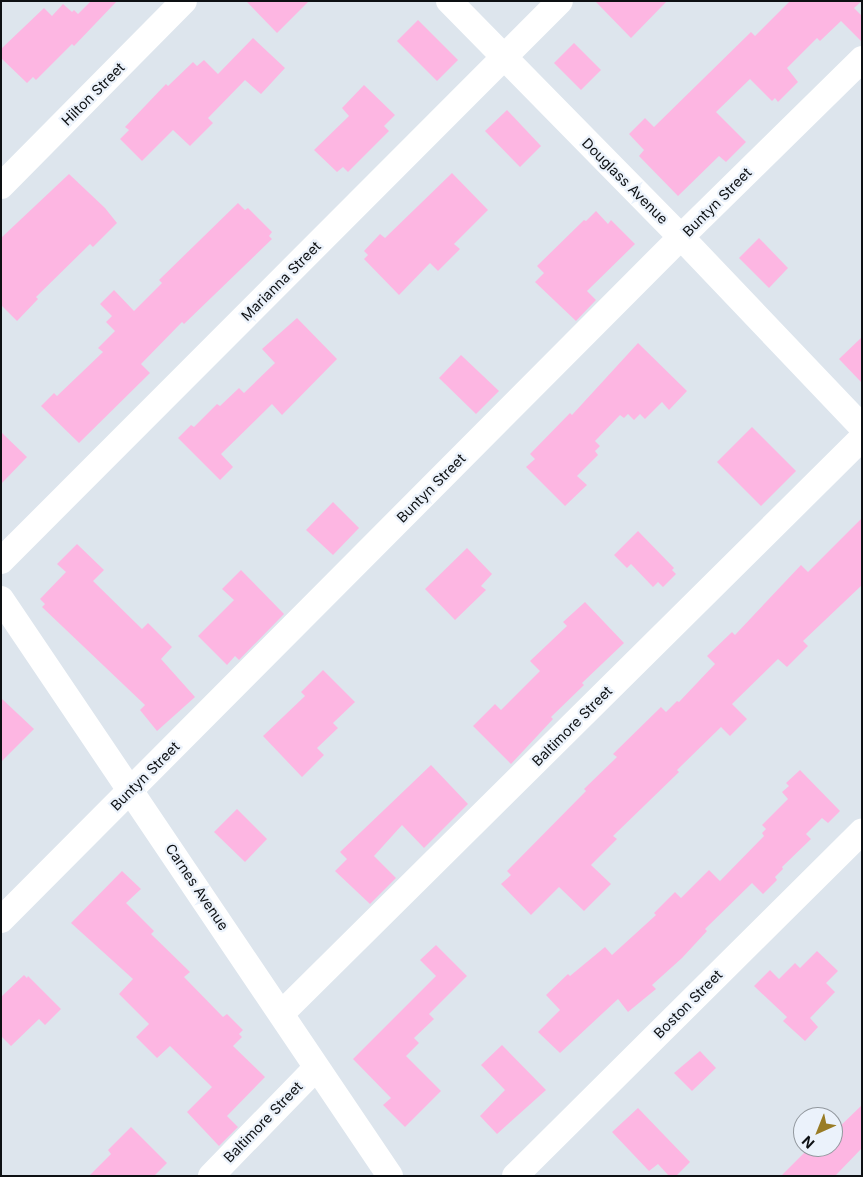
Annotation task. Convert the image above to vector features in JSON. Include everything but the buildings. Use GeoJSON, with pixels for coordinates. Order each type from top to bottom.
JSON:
{"type":"FeatureCollection","features":[{"type":"Feature","properties":{"kind":"street","name":"Hilton Street"},"geometry":{"type":"LineString","coordinates":[[1,186],[184,1]]}},
{"type":"Feature","properties":{"kind":"street","name":"Douglass Avenue"},"geometry":{"type":"LineString","coordinates":[[449,1],[681,237],[862,427]]}},
{"type":"Feature","properties":{"kind":"street","name":"Marianna Street"},"geometry":{"type":"LineString","coordinates":[[1,561],[560,1]]}},
{"type":"Feature","properties":{"kind":"street","name":"Buntyn Street"},"geometry":{"type":"LineString","coordinates":[[1,920],[681,237],[862,59]]}},
{"type":"Feature","properties":{"kind":"street","name":"Baltimore Street"},"geometry":{"type":"LineString","coordinates":[[282,1013],[862,438]]}},
{"type":"Feature","properties":{"kind":"street","name":"Carnes Avenue"},"geometry":{"type":"LineString","coordinates":[[1,599],[131,789],[390,1176]]}},
{"type":"Feature","properties":{"kind":"street","name":"Boston Street"},"geometry":{"type":"LineString","coordinates":[[515,1176],[862,832]]}},
{"type":"Feature","properties":{"kind":"street","name":"Baltimore Street"},"geometry":{"type":"LineString","coordinates":[[211,1176],[316,1068]]}}]}
